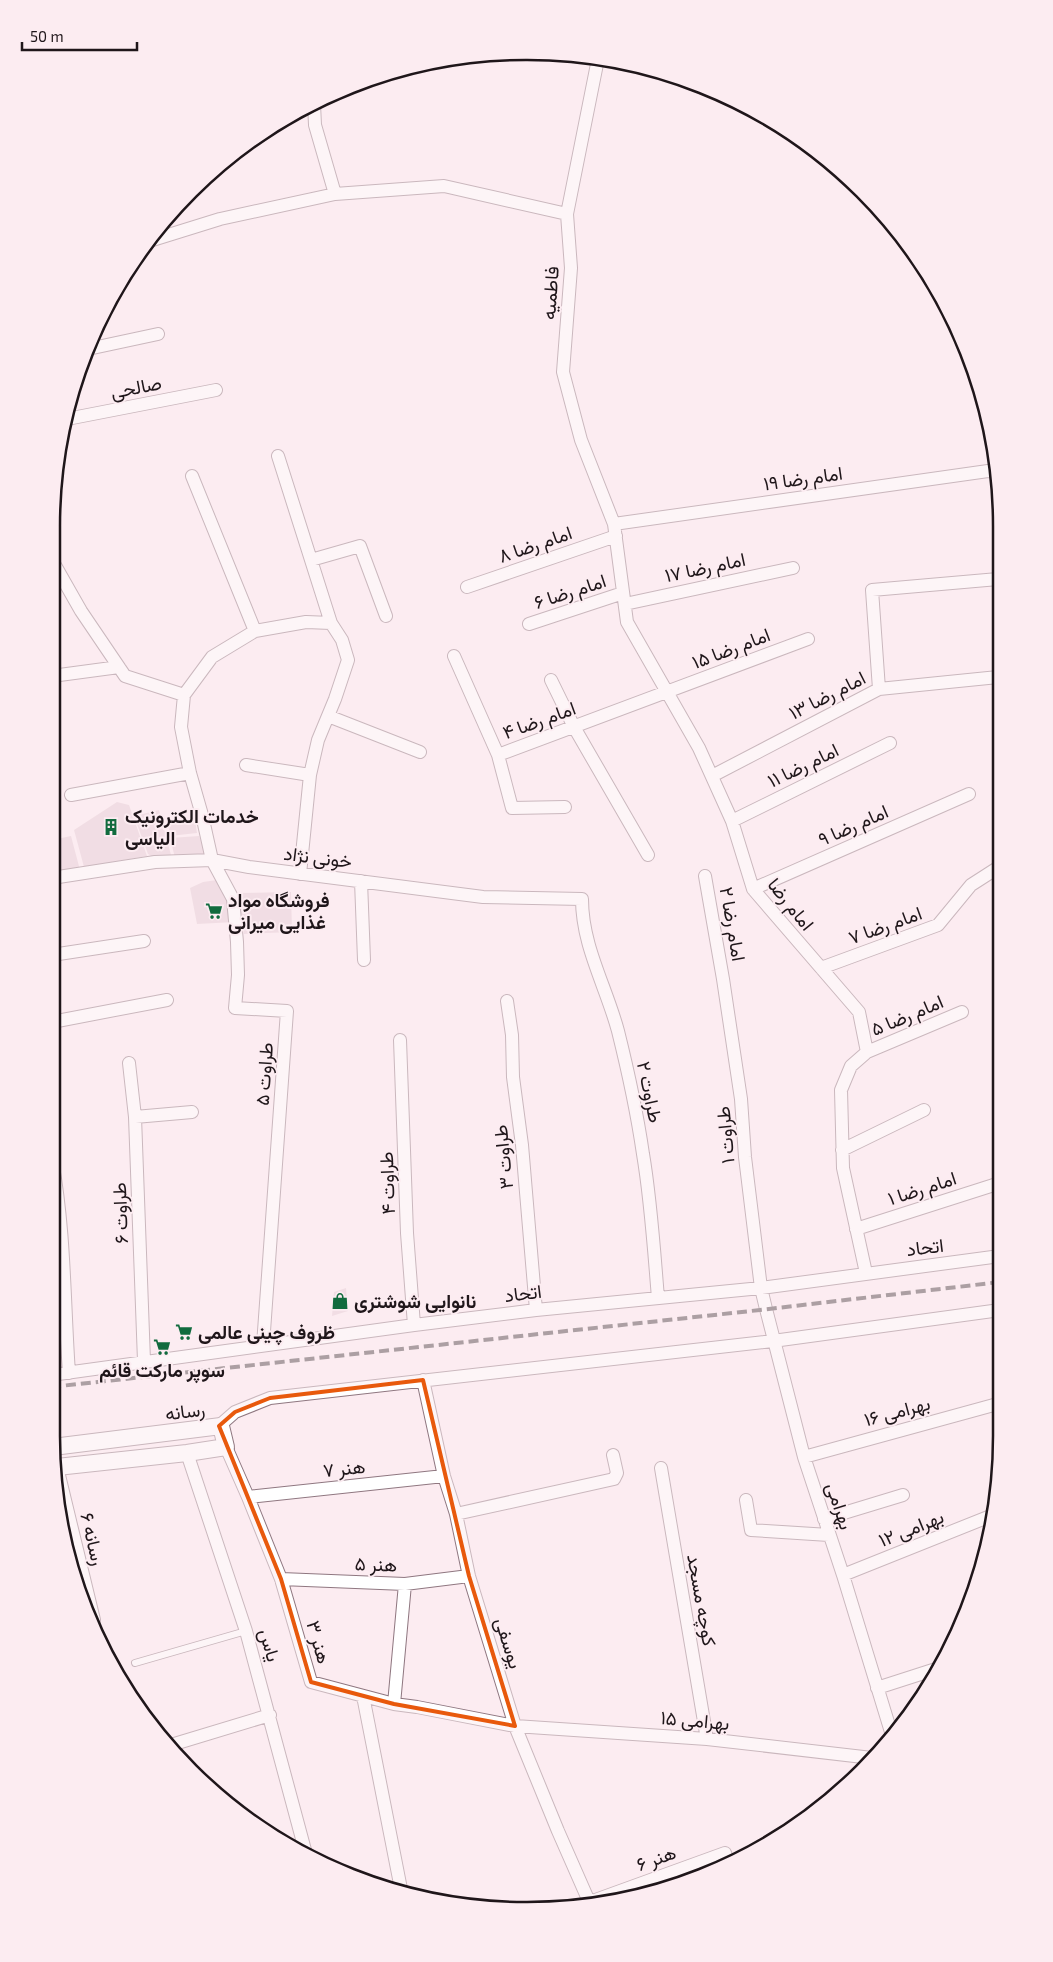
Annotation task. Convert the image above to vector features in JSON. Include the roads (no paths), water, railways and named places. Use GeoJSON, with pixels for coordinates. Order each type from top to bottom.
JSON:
{"type":"FeatureCollection","features":[{"type":"Feature","properties":{"kind":"street","name":"فاطمیه"},"geometry":{"type":"LineString","coordinates":[[597,66],[567,214],[571,268],[563,372],[581,440],[615,530]]}},
{"type":"Feature","properties":{"kind":"street"},"geometry":{"type":"LineString","coordinates":[[314,111],[315,125],[336,194]]}},
{"type":"Feature","properties":{"kind":"street"},"geometry":{"type":"LineString","coordinates":[[161,237],[220,219],[336,194],[444,186],[567,214]]}},
{"type":"Feature","properties":{"kind":"street"},"geometry":{"type":"LineString","coordinates":[[96,347],[158,334]]}},
{"type":"Feature","properties":{"kind":"street","name":"صالحی"},"geometry":{"type":"LineString","coordinates":[[73,418],[216,390]]}},
{"type":"Feature","properties":{"kind":"street"},"geometry":{"type":"LineString","coordinates":[[278,456],[330,623],[342,640],[348,660],[318,740],[310,775],[300,874]]}},
{"type":"Feature","properties":{"kind":"street","name":"امام رضا ۱۹"},"geometry":{"type":"LineString","coordinates":[[615,530],[990,471]]}},
{"type":"Feature","properties":{"kind":"street"},"geometry":{"type":"LineString","coordinates":[[192,476],[255,631]]}},
{"type":"Feature","properties":{"kind":"street","name":"امام رضا ۸"},"geometry":{"type":"LineString","coordinates":[[467,587],[615,530]]}},
{"type":"Feature","properties":{"kind":"street","name":"امام رضا"},"geometry":{"type":"LineString","coordinates":[[615,530],[627,622],[699,748],[732,821],[753,889],[859,1012],[867,1052]]}},
{"type":"Feature","properties":{"kind":"street"},"geometry":{"type":"LineString","coordinates":[[310,560],[360,546],[386,616]]}},
{"type":"Feature","properties":{"kind":"street","name":"امام رضا ۱۷"},"geometry":{"type":"LineString","coordinates":[[624,598],[793,568]]}},
{"type":"Feature","properties":{"kind":"street"},"geometry":{"type":"LineString","coordinates":[[60,574],[81,611],[125,676],[184,695]]}},
{"type":"Feature","properties":{"kind":"street"},"geometry":{"type":"LineString","coordinates":[[879,689],[872,590],[993,579]]}},
{"type":"Feature","properties":{"kind":"street","name":"امام رضا ۶"},"geometry":{"type":"LineString","coordinates":[[529,624],[624,598]]}},
{"type":"Feature","properties":{"kind":"street"},"geometry":{"type":"LineString","coordinates":[[212,860],[190,773],[181,727],[184,695],[212,657],[255,631],[306,622],[330,623]]}},
{"type":"Feature","properties":{"kind":"street","name":"امام رضا ۱۵"},"geometry":{"type":"LineString","coordinates":[[667,692],[808,639]]}},
{"type":"Feature","properties":{"kind":"street","name":"امام رضا ۴"},"geometry":{"type":"LineString","coordinates":[[454,656],[498,755],[667,692]]}},
{"type":"Feature","properties":{"kind":"street"},"geometry":{"type":"LineString","coordinates":[[60,675],[119,667]]}},
{"type":"Feature","properties":{"kind":"street","name":"امام رضا ۱۳"},"geometry":{"type":"LineString","coordinates":[[712,776],[879,689],[993,678]]}},
{"type":"Feature","properties":{"kind":"street"},"geometry":{"type":"LineString","coordinates":[[551,680],[574,727],[648,855]]}},
{"type":"Feature","properties":{"kind":"street"},"geometry":{"type":"LineString","coordinates":[[328,716],[420,752]]}},
{"type":"Feature","properties":{"kind":"street","name":"امام رضا ۱۱"},"geometry":{"type":"LineString","coordinates":[[732,821],[890,743]]}},
{"type":"Feature","properties":{"kind":"street"},"geometry":{"type":"LineString","coordinates":[[498,755],[512,808],[565,807]]}},
{"type":"Feature","properties":{"kind":"street"},"geometry":{"type":"LineString","coordinates":[[246,765],[310,775]]}},
{"type":"Feature","properties":{"kind":"street"},"geometry":{"type":"LineString","coordinates":[[71,795],[190,773]]}},
{"type":"Feature","properties":{"kind":"street","name":"امام رضا ۹"},"geometry":{"type":"LineString","coordinates":[[753,889],[969,794]]}},
{"type":"Feature","properties":{"kind":"street","name":"خونی نژاد"},"geometry":{"type":"LineString","coordinates":[[60,877],[154,862],[212,860],[300,874],[483,897],[582,900]]}},
{"type":"Feature","properties":{"kind":"street","name":"طراوت ۵"},"geometry":{"type":"LineString","coordinates":[[212,860],[233,899],[238,974],[235,1008],[288,1011],[264,1345]]}},
{"type":"Feature","properties":{"kind":"street","name":"امام رضا ۷"},"geometry":{"type":"LineString","coordinates":[[821,968],[938,925],[970,885],[993,871]]}},
{"type":"Feature","properties":{"kind":"street","name":"امام رضا ۲"},"geometry":{"type":"LineString","coordinates":[[705,876],[724,978]]}},
{"type":"Feature","properties":{"kind":"street"},"geometry":{"type":"LineString","coordinates":[[361,881],[364,960]]}},
{"type":"Feature","properties":{"kind":"street","name":"طراوت ۲"},"geometry":{"type":"LineString","coordinates":[[582,900],[582,920],[595,967],[617,1028],[644,1155],[658,1298]]}},
{"type":"Feature","properties":{"kind":"street"},"geometry":{"type":"LineString","coordinates":[[60,954],[144,941]]}},
{"type":"Feature","properties":{"kind":"street","name":"طراوت ۱"},"geometry":{"type":"LineString","coordinates":[[724,978],[730,1034],[741,1099],[745,1157],[761,1288]]}},
{"type":"Feature","properties":{"kind":"street"},"geometry":{"type":"LineString","coordinates":[[60,1020],[167,1000]]}},
{"type":"Feature","properties":{"kind":"street","name":"طراوت ۳"},"geometry":{"type":"LineString","coordinates":[[506,1002],[512,1035],[513,1078],[522,1144],[536,1310]]}},
{"type":"Feature","properties":{"kind":"street","name":"امام رضا ۵"},"geometry":{"type":"LineString","coordinates":[[867,1052],[962,1012]]}},
{"type":"Feature","properties":{"kind":"street","name":"طراوت ۴"},"geometry":{"type":"LineString","coordinates":[[400,1040],[407,1233],[414,1325]]}},
{"type":"Feature","properties":{"kind":"street"},"geometry":{"type":"LineString","coordinates":[[866,1273],[843,1168],[841,1090],[851,1066],[867,1052]]}},
{"type":"Feature","properties":{"kind":"street","name":"طراوت ۶"},"geometry":{"type":"LineString","coordinates":[[129,1063],[135,1117],[144,1361]]}},
{"type":"Feature","properties":{"kind":"street"},"geometry":{"type":"LineString","coordinates":[[842,1150],[924,1110]]}},
{"type":"Feature","properties":{"kind":"street"},"geometry":{"type":"LineString","coordinates":[[135,1117],[192,1112]]}},
{"type":"Feature","properties":{"kind":"street","name":"امام رضا ۱"},"geometry":{"type":"LineString","coordinates":[[856,1229],[993,1185]]}},
{"type":"Feature","properties":{"kind":"street","name":"اتحاد"},"geometry":{"type":"LineString","coordinates":[[60,1374],[414,1325],[536,1310],[761,1288],[993,1257]]}},
{"type":"Feature","properties":{"kind":"street"},"geometry":{"type":"LineString","coordinates":[[60,1259],[70,1373]]}},
{"type":"Feature","properties":{"kind":"street","name":"بهرامی"},"geometry":{"type":"LineString","coordinates":[[761,1288],[804,1457],[843,1575],[889,1729]]}},
{"type":"Feature","properties":{"kind":"street"},"geometry":{"type":"LineString","coordinates":[[219,1426],[235,1412],[270,1398],[773,1341],[993,1311]]}},
{"type":"Feature","properties":{"kind":"street","name":"یوسفی"},"geometry":{"type":"LineString","coordinates":[[423,1380],[444,1476],[456,1514],[469,1576],[515,1726],[588,1898]]}},
{"type":"Feature","properties":{"kind":"street","name":"بهرامی ۱۶"},"geometry":{"type":"LineString","coordinates":[[804,1457],[993,1405]]}},
{"type":"Feature","properties":{"kind":"street","name":"رسانه"},"geometry":{"type":"LineString","coordinates":[[60,1446],[219,1426],[226,1446]]}},
{"type":"Feature","properties":{"kind":"street"},"geometry":{"type":"LineString","coordinates":[[61,1467],[187,1453],[226,1446]]}},
{"type":"Feature","properties":{"kind":"street","name":"هنر ۳"},"geometry":{"type":"LineString","coordinates":[[226,1446],[281,1579],[310,1682],[394,1704],[515,1726]]}},
{"type":"Feature","properties":{"kind":"street","name":"یاس"},"geometry":{"type":"LineString","coordinates":[[187,1453],[246,1631],[304,1846]]}},
{"type":"Feature","properties":{"kind":"street"},"geometry":{"type":"LineString","coordinates":[[456,1514],[614,1479],[617,1473],[613,1455]]}},
{"type":"Feature","properties":{"kind":"street","name":"کوچه مسجد"},"geometry":{"type":"LineString","coordinates":[[661,1468],[707,1739]]}},
{"type":"Feature","properties":{"kind":"street","name":"هنر ۷"},"geometry":{"type":"LineString","coordinates":[[248,1497],[444,1476]]}},
{"type":"Feature","properties":{"kind":"street"},"geometry":{"type":"LineString","coordinates":[[824,1519],[903,1495]]}},
{"type":"Feature","properties":{"kind":"street","name":"رسانه ۶"},"geometry":{"type":"LineString","coordinates":[[64,1496],[86,1589]]}},
{"type":"Feature","properties":{"kind":"street"},"geometry":{"type":"LineString","coordinates":[[746,1500],[751,1530],[829,1535]]}},
{"type":"Feature","properties":{"kind":"street","name":"بهرامی ۱۲"},"geometry":{"type":"LineString","coordinates":[[843,1575],[985,1518]]}},
{"type":"Feature","properties":{"kind":"street","name":"هنر ۵"},"geometry":{"type":"LineString","coordinates":[[281,1579],[405,1584],[469,1576]]}},
{"type":"Feature","properties":{"kind":"street"},"geometry":{"type":"LineString","coordinates":[[394,1704],[405,1584]]}},
{"type":"Feature","properties":{"kind":"street"},"geometry":{"type":"LineString","coordinates":[[877,1688],[930,1671]]}},
{"type":"Feature","properties":{"kind":"street"},"geometry":{"type":"LineString","coordinates":[[363,1696],[400,1884]]}},
{"type":"Feature","properties":{"kind":"street"},"geometry":{"type":"LineString","coordinates":[[176,1743],[270,1715]]}},
{"type":"Feature","properties":{"kind":"street","name":"بهرامی ۱۵"},"geometry":{"type":"LineString","coordinates":[[515,1726],[707,1739],[864,1757]]}},
{"type":"Feature","properties":{"kind":"street","name":"هنر ۶"},"geometry":{"type":"LineString","coordinates":[[623,1892],[724,1853],[726,1857]]}},
{"type":"Feature","properties":{"kind":"lane"},"geometry":{"type":"LineString","coordinates":[[135,1663],[246,1631]]}},
{"type":"Feature","properties":{"kind":"railway"},"geometry":{"type":"LineString","coordinates":[[60,1386],[993,1283]]}},
{"type":"Feature","properties":{"kind":"place","name":"خدمات الکترونیک الیاسی"},"geometry":{"type":"Point","coordinates":[111,827]}},
{"type":"Feature","properties":{"kind":"place","name":"فروشگاه مواد غذایی میرانی"},"geometry":{"type":"Point","coordinates":[214,911]}},
{"type":"Feature","properties":{"kind":"place","name":"نانوایی شوشتری"},"geometry":{"type":"Point","coordinates":[340,1301]}},
{"type":"Feature","properties":{"kind":"place","name":"ظروف چینی عالمی"},"geometry":{"type":"Point","coordinates":[184,1332]}},
{"type":"Feature","properties":{"kind":"place","name":"سوپر مارکت قائم"},"geometry":{"type":"Point","coordinates":[162,1347]}}]}
